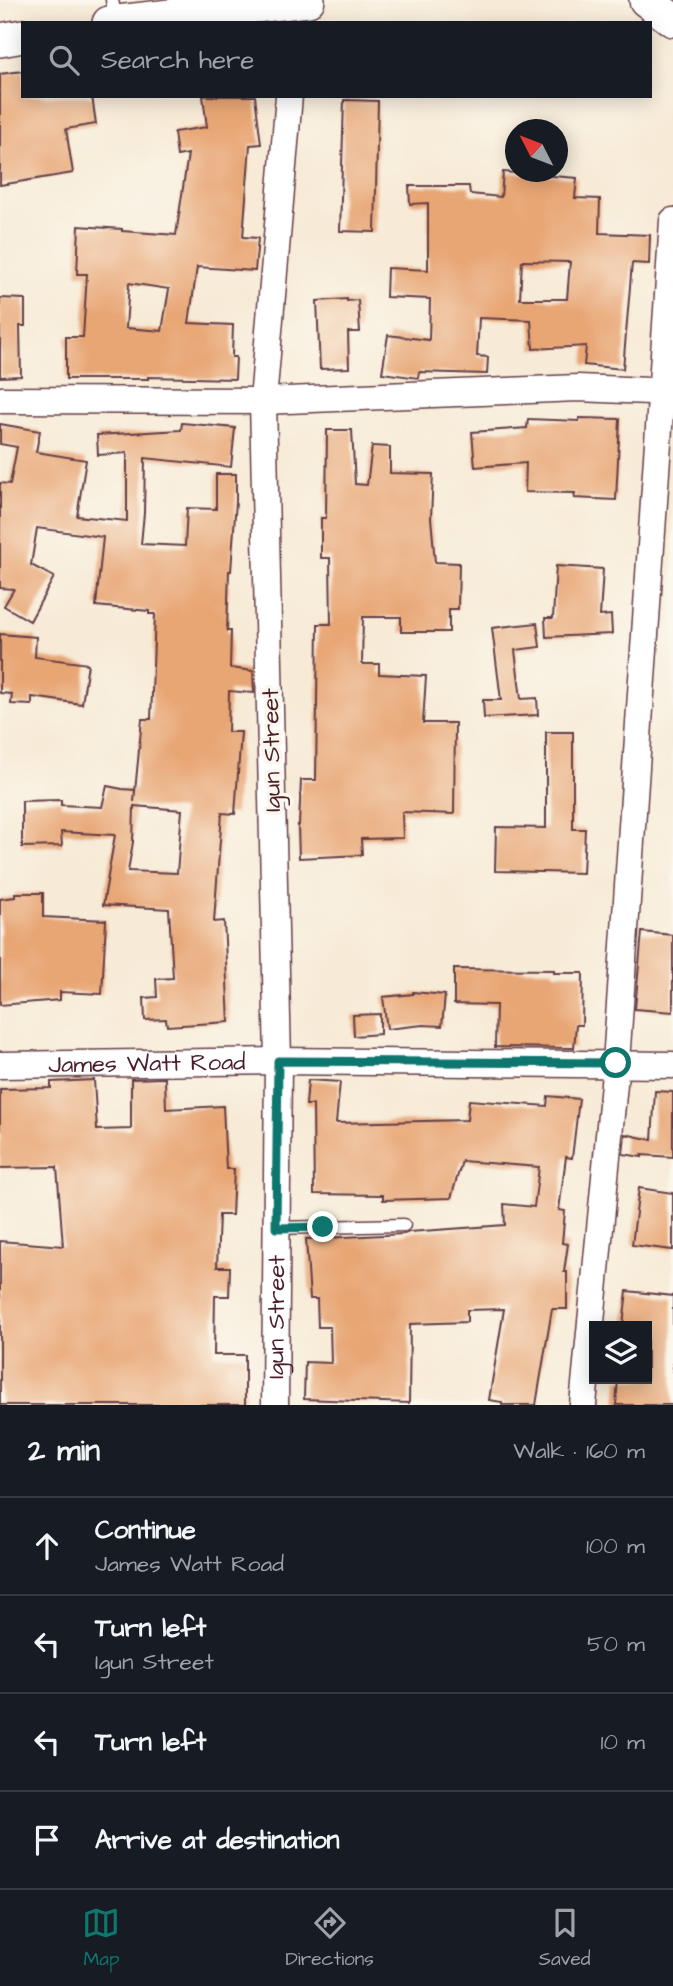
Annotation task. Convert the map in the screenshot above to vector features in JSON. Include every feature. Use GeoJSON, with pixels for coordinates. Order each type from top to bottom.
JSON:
{"type":"FeatureCollection","features":[{"type":"Feature","properties":{"kind":"street"},"geometry":{"type":"LineString","coordinates":[[646,0],[673,20]]}},
{"type":"Feature","properties":{"kind":"street"},"geometry":{"type":"LineString","coordinates":[[112,15],[299,6]]}},
{"type":"Feature","properties":{"kind":"street"},"geometry":{"type":"LineString","coordinates":[[0,40],[21,36]]}},
{"type":"Feature","properties":{"kind":"street","name":"Igun Street"},"geometry":{"type":"LineString","coordinates":[[275,1405],[278,1061],[263,401],[289,98]]}},
{"type":"Feature","properties":{"kind":"street"},"geometry":{"type":"LineString","coordinates":[[583,1405],[616,1063],[667,392],[673,221]]}},
{"type":"Feature","properties":{"kind":"street"},"geometry":{"type":"LineString","coordinates":[[0,400],[263,401],[578,388],[667,392]]}},
{"type":"Feature","properties":{"kind":"street","name":"James Watt Road"},"geometry":{"type":"LineString","coordinates":[[0,1065],[278,1061],[673,1065]]}},
{"type":"Feature","properties":{"kind":"lane"},"geometry":{"type":"LineString","coordinates":[[276,1228],[404,1225]]}},
{"type":"Feature","properties":{"kind":"building"},"geometry":{"type":"Polygon","coordinates":[[[21,71],[21,98],[92,98],[96,124],[66,129],[73,173],[0,185],[0,74],[21,71]]]}},
{"type":"Feature","properties":{"kind":"building"},"geometry":{"type":"Polygon","coordinates":[[[203,98],[255,98],[261,144],[250,145],[243,237],[258,238],[255,271],[197,267],[189,323],[233,325],[232,357],[236,357],[235,379],[66,379],[66,337],[83,337],[87,274],[77,274],[79,226],[176,235],[188,154],[177,156],[174,132],[207,127],[203,98]],[[129,283],[126,328],[162,331],[169,289],[129,283]]]}},
{"type":"Feature","properties":{"kind":"building"},"geometry":{"type":"Polygon","coordinates":[[[344,100],[378,101],[375,232],[340,231],[344,100]]]}},
{"type":"Feature","properties":{"kind":"building"},"geometry":{"type":"Polygon","coordinates":[[[503,172],[505,182],[568,182],[568,177],[577,178],[575,198],[600,199],[599,233],[650,235],[649,264],[632,263],[623,369],[584,365],[586,346],[533,349],[531,320],[479,318],[477,356],[488,357],[487,374],[419,372],[418,378],[382,373],[388,335],[429,340],[430,299],[386,297],[387,268],[428,270],[428,203],[410,204],[409,186],[469,186],[470,194],[501,197],[503,172]],[[522,261],[520,299],[567,299],[570,262],[522,261]]]}},
{"type":"Feature","properties":{"kind":"building"},"geometry":{"type":"Polygon","coordinates":[[[0,298],[25,299],[25,326],[20,326],[21,376],[0,377],[0,298]]]}},
{"type":"Feature","properties":{"kind":"building"},"geometry":{"type":"Polygon","coordinates":[[[358,300],[360,332],[348,332],[349,368],[320,369],[317,301],[358,300]]]}},
{"type":"Feature","properties":{"kind":"building"},"geometry":{"type":"Polygon","coordinates":[[[579,418],[620,419],[616,500],[574,498],[575,493],[525,492],[526,463],[475,467],[472,432],[527,428],[528,419],[579,421],[579,418]]]}},
{"type":"Feature","properties":{"kind":"building"},"geometry":{"type":"Polygon","coordinates":[[[182,423],[235,428],[231,467],[145,458],[141,544],[185,546],[187,508],[216,509],[216,474],[236,474],[227,631],[231,631],[230,668],[253,671],[254,693],[229,691],[228,732],[241,732],[235,814],[222,813],[214,922],[224,921],[229,1022],[167,1026],[166,1019],[145,1020],[144,998],[157,997],[156,979],[173,978],[169,909],[103,905],[115,835],[61,832],[62,846],[22,847],[22,801],[61,800],[61,805],[102,807],[107,786],[135,790],[134,802],[142,719],[151,719],[155,614],[149,614],[149,611],[96,606],[103,537],[37,528],[31,565],[54,577],[30,621],[4,606],[14,589],[0,588],[0,483],[10,484],[17,447],[0,444],[0,424],[40,431],[36,452],[86,460],[77,516],[127,521],[127,453],[98,455],[97,435],[181,430],[182,423]],[[134,806],[133,842],[128,871],[177,873],[182,810],[134,806]]]}},
{"type":"Feature","properties":{"kind":"building"},"geometry":{"type":"Polygon","coordinates":[[[327,430],[352,430],[355,484],[367,485],[372,446],[390,447],[390,473],[433,474],[431,518],[435,562],[459,563],[458,609],[449,609],[449,632],[401,632],[401,617],[363,617],[362,664],[379,664],[379,674],[426,676],[423,723],[455,723],[454,814],[402,812],[403,838],[361,839],[362,855],[299,858],[301,780],[316,780],[318,624],[331,624],[330,558],[321,558],[321,518],[326,518],[327,430]]]}},
{"type":"Feature","properties":{"kind":"building"},"geometry":{"type":"Polygon","coordinates":[[[556,566],[603,569],[600,616],[611,615],[612,634],[546,637],[545,618],[553,618],[556,566]]]}},
{"type":"Feature","properties":{"kind":"building"},"geometry":{"type":"Polygon","coordinates":[[[537,623],[540,647],[515,650],[521,699],[537,698],[538,715],[484,718],[483,700],[501,700],[492,628],[537,623]]]}},
{"type":"Feature","properties":{"kind":"building"},"geometry":{"type":"Polygon","coordinates":[[[0,634],[36,637],[35,657],[88,664],[82,704],[32,697],[32,705],[11,704],[12,694],[0,693],[0,634]]]}},
{"type":"Feature","properties":{"kind":"building"},"geometry":{"type":"Polygon","coordinates":[[[546,732],[573,732],[573,829],[585,829],[583,873],[495,871],[496,827],[546,828],[546,732]]]}},
{"type":"Feature","properties":{"kind":"building"},"geometry":{"type":"Polygon","coordinates":[[[15,893],[43,893],[43,917],[106,920],[102,994],[60,992],[60,1000],[0,1005],[0,899],[15,897],[15,893]]]}},
{"type":"Feature","properties":{"kind":"building"},"geometry":{"type":"Polygon","coordinates":[[[642,932],[673,935],[673,1012],[635,1009],[642,932]]]}},
{"type":"Feature","properties":{"kind":"building"},"geometry":{"type":"Polygon","coordinates":[[[454,969],[583,973],[582,1025],[576,1025],[574,1048],[495,1047],[496,1005],[454,1004],[454,969]]]}},
{"type":"Feature","properties":{"kind":"building"},"geometry":{"type":"Polygon","coordinates":[[[413,992],[445,995],[442,1026],[387,1029],[383,997],[413,992]]]}},
{"type":"Feature","properties":{"kind":"building"},"geometry":{"type":"Polygon","coordinates":[[[380,1014],[380,1034],[354,1036],[353,1015],[380,1014]]]}},
{"type":"Feature","properties":{"kind":"building"},"geometry":{"type":"Polygon","coordinates":[[[165,1078],[166,1109],[223,1106],[226,1169],[234,1169],[232,1215],[219,1215],[217,1267],[230,1267],[229,1296],[215,1296],[214,1355],[245,1355],[245,1405],[0,1405],[0,1241],[63,1246],[57,1167],[0,1168],[0,1089],[51,1088],[51,1082],[94,1080],[97,1130],[131,1129],[131,1079],[165,1078]]]}},
{"type":"Feature","properties":{"kind":"building"},"geometry":{"type":"Polygon","coordinates":[[[308,1080],[340,1082],[336,1123],[467,1120],[469,1100],[547,1106],[548,1096],[579,1099],[572,1158],[566,1157],[559,1210],[565,1211],[562,1243],[568,1244],[564,1272],[567,1272],[567,1309],[552,1309],[536,1405],[502,1405],[502,1402],[489,1400],[504,1309],[467,1310],[467,1322],[410,1324],[409,1403],[304,1399],[305,1362],[331,1363],[330,1327],[318,1327],[317,1299],[310,1299],[306,1239],[505,1225],[504,1204],[534,1207],[539,1167],[462,1161],[451,1198],[383,1200],[383,1195],[314,1194],[313,1105],[306,1105],[308,1080]]]}},
{"type":"Feature","properties":{"kind":"building"},"geometry":{"type":"Polygon","coordinates":[[[655,1091],[673,1092],[673,1157],[623,1154],[625,1134],[652,1140],[655,1091]]]}},
{"type":"Feature","properties":{"kind":"building"},"geometry":{"type":"Polygon","coordinates":[[[639,1188],[673,1193],[673,1250],[632,1245],[639,1188]]]}},
{"type":"Feature","properties":{"kind":"building"},"geometry":{"type":"Polygon","coordinates":[[[627,1291],[673,1296],[673,1405],[616,1405],[618,1384],[652,1384],[652,1321],[624,1321],[627,1291]]]}},
{"type":"Feature","properties":{"kind":"route"},"geometry":{"type":"LineString","coordinates":[[323,1227],[276,1228],[278,1061],[616,1063]]}}]}
